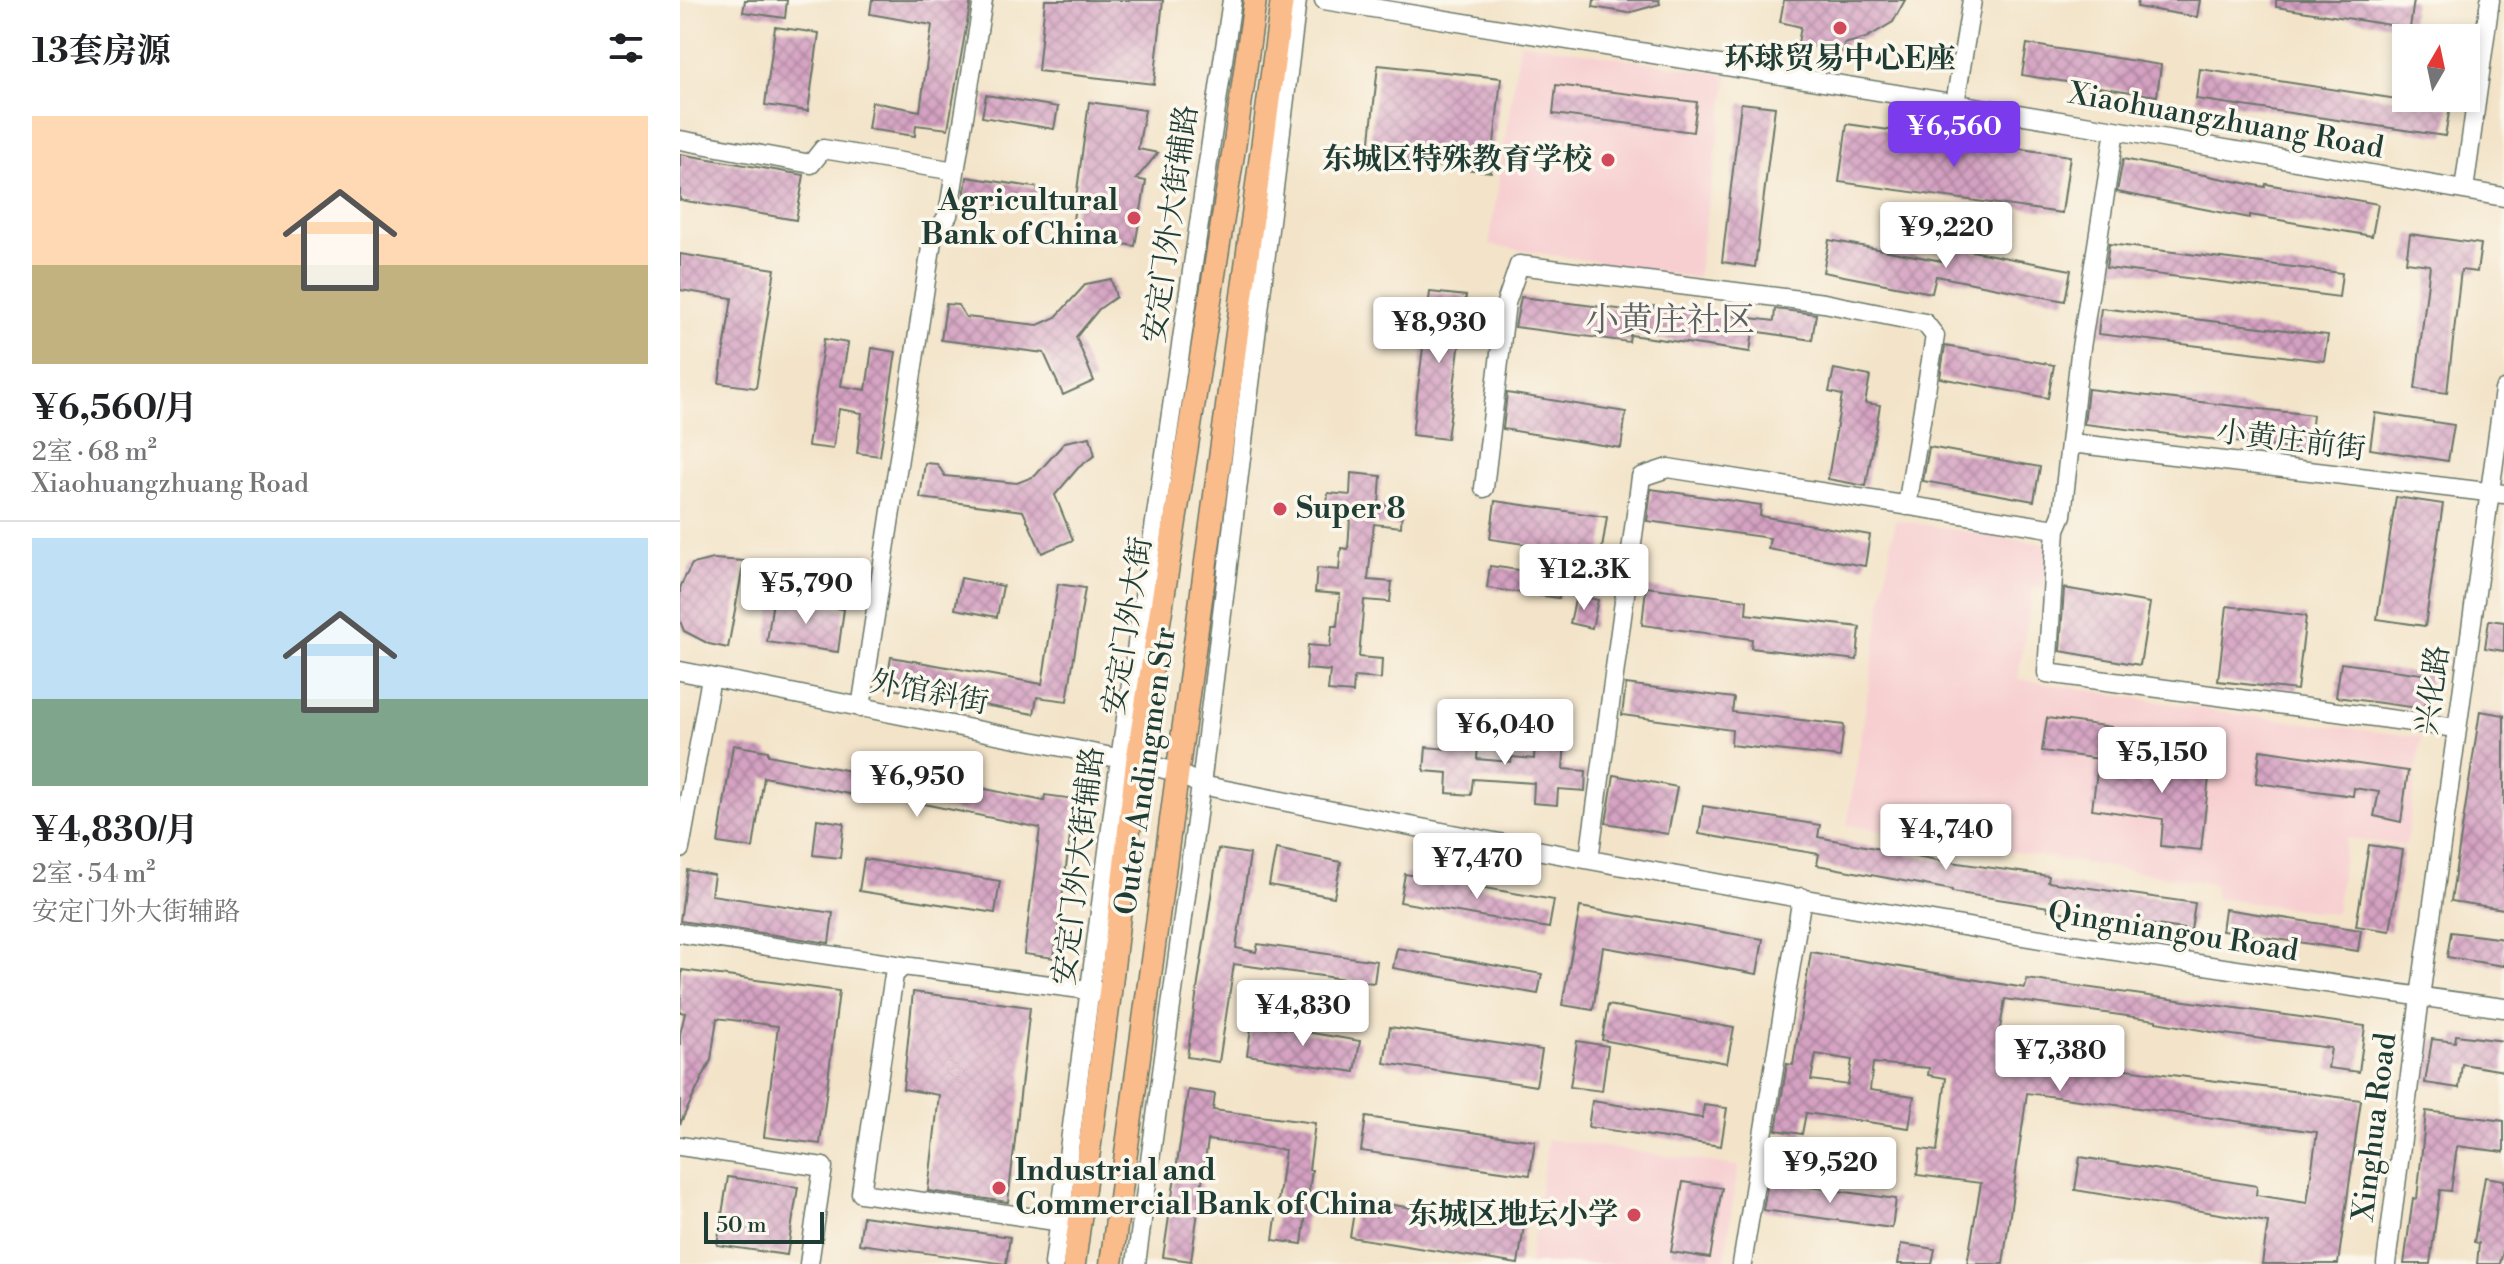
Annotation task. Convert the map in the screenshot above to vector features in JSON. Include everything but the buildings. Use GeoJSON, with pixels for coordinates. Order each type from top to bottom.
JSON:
{"type":"FeatureCollection","features":[{"type":"Feature","properties":{"kind":"main road","name":"安定门外大街"},"geometry":{"type":"LineString","coordinates":[[1074,1264],[1070,1223],[1128,761],[1235,142],[1255,0]]}},
{"type":"Feature","properties":{"kind":"main road","name":"Outer Andingmen Str"},"geometry":{"type":"LineString","coordinates":[[1111,1264],[1282,0]]}},
{"type":"Feature","properties":{"kind":"street"},"geometry":{"type":"LineString","coordinates":[[861,708],[932,241],[948,215],[983,0]]}},
{"type":"Feature","properties":{"kind":"street","name":"安定门外大街辅路"},"geometry":{"type":"LineString","coordinates":[[1128,761],[1232,0]]}},
{"type":"Feature","properties":{"kind":"street"},"geometry":{"type":"LineString","coordinates":[[1136,1264],[1201,785],[1297,0]]}},
{"type":"Feature","properties":{"kind":"street","name":"Xiaohuangzhuang Road"},"geometry":{"type":"LineString","coordinates":[[1324,0],[2504,197]]}},
{"type":"Feature","properties":{"kind":"street"},"geometry":{"type":"LineString","coordinates":[[1955,104],[1972,0]]}},
{"type":"Feature","properties":{"kind":"street"},"geometry":{"type":"LineString","coordinates":[[2464,190],[2490,0]]}},
{"type":"Feature","properties":{"kind":"street"},"geometry":{"type":"LineString","coordinates":[[2115,130],[2080,354],[2062,515],[2056,529],[2047,673],[2456,728]]}},
{"type":"Feature","properties":{"kind":"street"},"geometry":{"type":"LineString","coordinates":[[680,140],[811,164],[823,149],[955,171]]}},
{"type":"Feature","properties":{"kind":"street"},"geometry":{"type":"LineString","coordinates":[[1484,488],[1506,303],[1519,265],[1824,303],[1925,323],[1935,336],[1907,506]]}},
{"type":"Feature","properties":{"kind":"street","name":"兴化路"},"geometry":{"type":"LineString","coordinates":[[2420,997],[2456,728],[2496,493],[2504,390]]}},
{"type":"Feature","properties":{"kind":"street","name":"小黄庄前街"},"geometry":{"type":"LineString","coordinates":[[2071,443],[2496,493]]}},
{"type":"Feature","properties":{"kind":"street"},"geometry":{"type":"LineString","coordinates":[[1589,859],[1641,477],[1668,468],[2056,529]]}},
{"type":"Feature","properties":{"kind":"street","name":"外馆斜街"},"geometry":{"type":"LineString","coordinates":[[680,671],[1176,772]]}},
{"type":"Feature","properties":{"kind":"street"},"geometry":{"type":"LineString","coordinates":[[680,849],[711,678]]}},
{"type":"Feature","properties":{"kind":"street","name":"Qingniangou Road"},"geometry":{"type":"LineString","coordinates":[[1176,772],[1201,785],[1589,859],[2119,954],[2504,1008]]}},
{"type":"Feature","properties":{"kind":"street"},"geometry":{"type":"LineString","coordinates":[[1742,1264],[1802,897]]}},
{"type":"Feature","properties":{"kind":"street"},"geometry":{"type":"LineString","coordinates":[[1155,926],[1184,899]]}},
{"type":"Feature","properties":{"kind":"street"},"geometry":{"type":"LineString","coordinates":[[680,933],[1101,992]]}},
{"type":"Feature","properties":{"kind":"street"},"geometry":{"type":"LineString","coordinates":[[903,966],[894,975],[861,1193],[1070,1223],[1054,1264]]}},
{"type":"Feature","properties":{"kind":"street","name":"Xinghua Road"},"geometry":{"type":"LineString","coordinates":[[2386,1264],[2420,997]]}},
{"type":"Feature","properties":{"kind":"street"},"geometry":{"type":"LineString","coordinates":[[680,1146],[823,1167],[809,1264]]}},
{"type":"Feature","properties":{"kind":"shaded area","name":"东城区特殊教育学校"},"geometry":{"type":"Polygon","coordinates":[[[1520,42],[1728,75],[1697,278],[1489,245],[1520,42]]]}},
{"type":"Feature","properties":{"kind":"shaded area"},"geometry":{"type":"Polygon","coordinates":[[[1895,520],[2051,545],[2044,588],[2033,587],[2018,679],[2242,715],[2421,737],[2406,846],[2346,838],[2336,914],[2215,898],[2214,884],[1847,825],[1895,520]]]}},
{"type":"Feature","properties":{"kind":"shaded area","name":"东城区地坛小学"},"geometry":{"type":"Polygon","coordinates":[[[1548,1139],[1738,1166],[1724,1264],[1529,1264],[1548,1139]]]}},
{"type":"Feature","properties":{"kind":"place","name":"环球贸易中心E座"},"geometry":{"type":"Point","coordinates":[1840,28]}},
{"type":"Feature","properties":{"kind":"place","name":"东城区特殊教育学校"},"geometry":{"type":"Point","coordinates":[1608,160]}},
{"type":"Feature","properties":{"kind":"place","name":"Agricultural Bank of China"},"geometry":{"type":"Point","coordinates":[1134,218]}},
{"type":"Feature","properties":{"kind":"place","name":"Super 8"},"geometry":{"type":"Point","coordinates":[1280,509]}},
{"type":"Feature","properties":{"kind":"place","name":"Industrial and Commercial Bank of China"},"geometry":{"type":"Point","coordinates":[999,1188]}},
{"type":"Feature","properties":{"kind":"place","name":"东城区地坛小学"},"geometry":{"type":"Point","coordinates":[1634,1215]}},
{"type":"Feature","properties":{"kind":"district","name":"小黄庄社区"},"geometry":{"type":"Point","coordinates":[1670,321]}}]}
